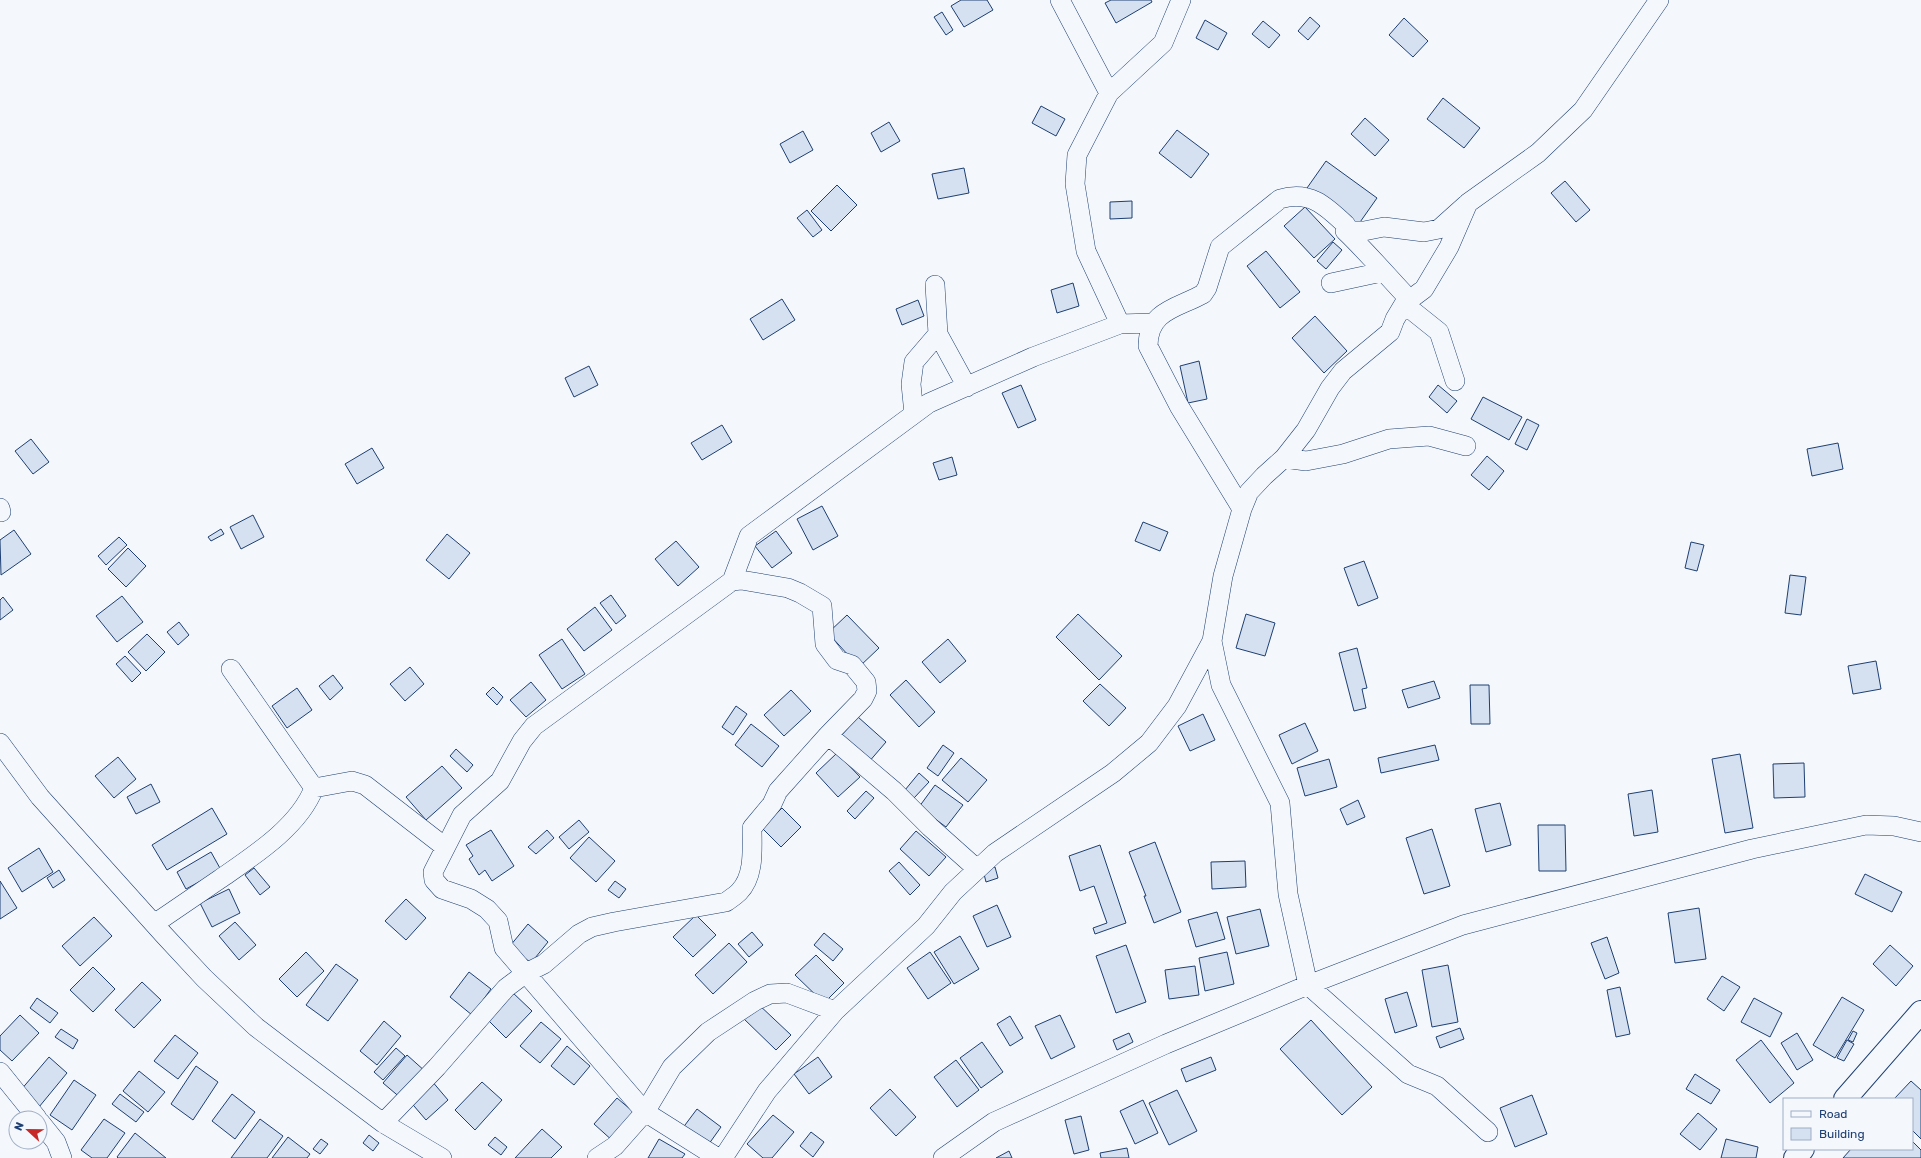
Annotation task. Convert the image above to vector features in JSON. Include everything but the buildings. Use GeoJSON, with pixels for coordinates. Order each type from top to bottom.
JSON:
{"type":"FeatureCollection","features":[{"type":"Feature","properties":{"kind":"main road"},"geometry":{"type":"LineString","coordinates":[[1846,1098],[1921,1012]]}},
{"type":"Feature","properties":{"kind":"main road"},"geometry":{"type":"LineString","coordinates":[[1796,1158],[1802,1150]]}},
{"type":"Feature","properties":{"kind":"street"},"geometry":{"type":"LineString","coordinates":[[1060,0],[1108,93]]}},
{"type":"Feature","properties":{"kind":"street"},"geometry":{"type":"LineString","coordinates":[[1120,324],[1086,251],[1075,184],[1077,155],[1108,93],[1164,43],[1181,0]]}},
{"type":"Feature","properties":{"kind":"street"},"geometry":{"type":"LineString","coordinates":[[1345,231],[1364,231],[1384,227],[1424,232],[1439,229],[1468,203],[1538,153],[1583,110],[1659,0]]}},
{"type":"Feature","properties":{"kind":"street"},"geometry":{"type":"LineString","coordinates":[[1242,508],[1226,480],[1205,451],[1186,419],[1148,346],[1148,336],[1152,323],[1161,314],[1203,294],[1207,288],[1220,247],[1280,198],[1290,196],[1306,197],[1320,202],[1346,226],[1345,231],[1373,258],[1382,272],[1407,302],[1439,332],[1455,381]]}},
{"type":"Feature","properties":{"kind":"street"},"geometry":{"type":"LineString","coordinates":[[723,1158],[767,1090],[835,1011],[926,926],[953,892],[995,853],[1113,773],[1149,743],[1177,706],[1212,641],[1223,576],[1242,508],[1249,492],[1284,458],[1306,430],[1330,388],[1344,372],[1390,332],[1395,319],[1407,302],[1424,289],[1449,247],[1468,203]]}},
{"type":"Feature","properties":{"kind":"street"},"geometry":{"type":"LineString","coordinates":[[1332,283],[1382,272]]}},
{"type":"Feature","properties":{"kind":"street"},"geometry":{"type":"LineString","coordinates":[[935,285],[938,334],[967,387]]}},
{"type":"Feature","properties":{"kind":"street"},"geometry":{"type":"LineString","coordinates":[[732,582],[749,536],[929,403],[1033,357],[1120,324],[1152,323]]}},
{"type":"Feature","properties":{"kind":"street"},"geometry":{"type":"LineString","coordinates":[[914,414],[911,384],[914,362],[938,334]]}},
{"type":"Feature","properties":{"kind":"street"},"geometry":{"type":"LineString","coordinates":[[1284,458],[1306,461],[1343,454],[1389,439],[1429,436],[1466,446]]}},
{"type":"Feature","properties":{"kind":"street"},"geometry":{"type":"LineString","coordinates":[[383,1123],[437,1067],[506,988],[526,973],[544,964],[579,934],[592,927],[726,902],[739,892],[745,884],[753,860],[752,828],[772,804],[778,791],[828,735],[863,699],[867,691],[867,686],[866,682],[852,665],[837,660],[825,644],[822,606],[788,588],[741,580],[732,582],[534,726],[522,741],[500,781],[462,815],[433,872],[434,880],[442,889],[471,899],[487,909],[498,921],[504,948],[526,973],[645,1112],[718,1158]]}},
{"type":"Feature","properties":{"kind":"street"},"geometry":{"type":"LineString","coordinates":[[1212,641],[1221,685],[1280,803],[1288,894],[1308,985],[1408,1074],[1437,1086],[1488,1132]]}},
{"type":"Feature","properties":{"kind":"street"},"geometry":{"type":"LineString","coordinates":[[231,669],[314,788]]}},
{"type":"Feature","properties":{"kind":"street"},"geometry":{"type":"LineString","coordinates":[[1192,678],[1221,685]]}},
{"type":"Feature","properties":{"kind":"street"},"geometry":{"type":"LineString","coordinates":[[828,735],[894,791],[930,828],[977,869]]}},
{"type":"Feature","properties":{"kind":"street"},"geometry":{"type":"LineString","coordinates":[[0,744],[40,797],[154,924],[204,978],[256,1027],[383,1123],[442,1158]]}},
{"type":"Feature","properties":{"kind":"street"},"geometry":{"type":"LineString","coordinates":[[314,788],[352,781],[365,785],[445,847]]}},
{"type":"Feature","properties":{"kind":"street"},"geometry":{"type":"LineString","coordinates":[[154,924],[252,856],[278,836],[309,801],[314,788]]}},
{"type":"Feature","properties":{"kind":"street"},"geometry":{"type":"LineString","coordinates":[[943,1158],[994,1122],[1166,1044],[1308,985],[1463,925],[1708,860],[1866,825],[1894,826],[1921,832]]}},
{"type":"Feature","properties":{"kind":"street"},"geometry":{"type":"LineString","coordinates":[[597,1158],[615,1146],[645,1112],[672,1067],[708,1032],[755,1001],[770,994],[787,993],[835,1011]]}},
{"type":"Feature","properties":{"kind":"street"},"geometry":{"type":"LineString","coordinates":[[0,1072],[31,1110]]}},
{"type":"Feature","properties":{"kind":"street"},"geometry":{"type":"LineString","coordinates":[[48,1132],[56,1142],[62,1158]]}}]}
